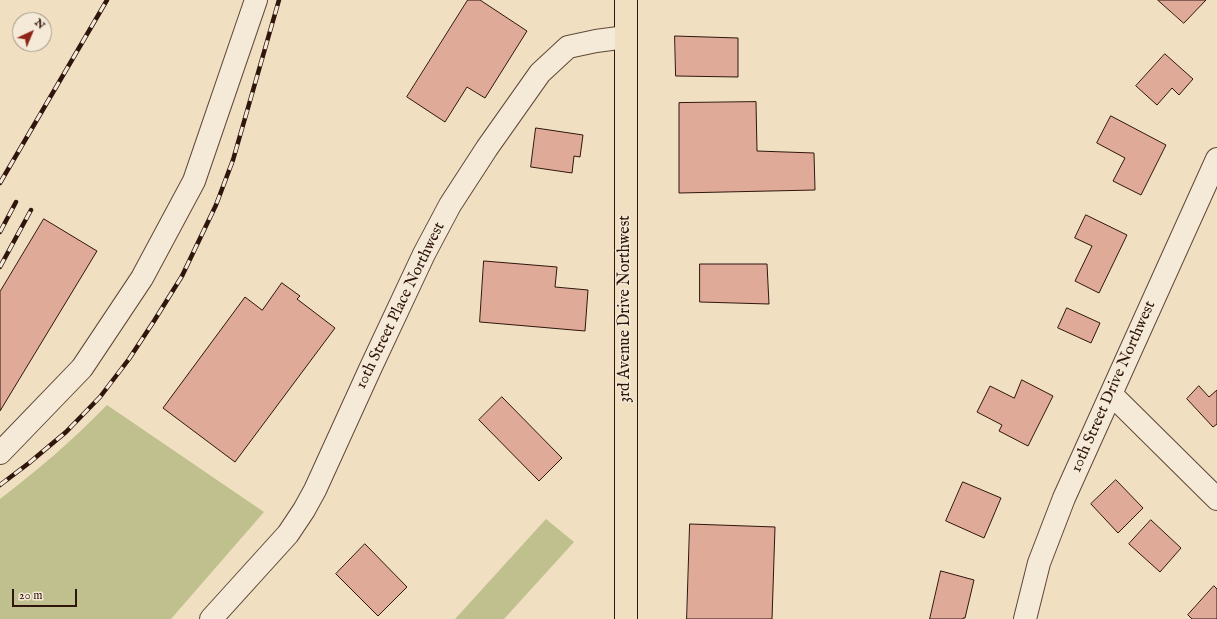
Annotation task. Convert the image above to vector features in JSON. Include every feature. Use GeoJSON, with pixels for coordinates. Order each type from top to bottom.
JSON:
{"type":"FeatureCollection","features":[{"type":"Feature","properties":{"kind":"main road","name":"3rd Avenue Drive Northwest"},"geometry":{"type":"LineString","coordinates":[[626,0],[626,619]]}},
{"type":"Feature","properties":{"kind":"street"},"geometry":{"type":"LineString","coordinates":[[0,453],[82,368],[142,278],[194,182],[256,0]]}},
{"type":"Feature","properties":{"kind":"street","name":"10th Street Place Northwest"},"geometry":{"type":"LineString","coordinates":[[211,619],[288,534],[304,510],[315,490],[424,254],[450,205],[486,148],[540,73],[568,47],[626,37]]}},
{"type":"Feature","properties":{"kind":"street","name":"10th Street Drive Northwest"},"geometry":{"type":"LineString","coordinates":[[1025,619],[1040,563],[1064,498],[1217,159]]}},
{"type":"Feature","properties":{"kind":"street"},"geometry":{"type":"LineString","coordinates":[[1111,394],[1217,499]]}},
{"type":"Feature","properties":{"kind":"green space"},"geometry":{"type":"Polygon","coordinates":[[[107,405],[264,512],[171,619],[0,619],[0,499],[55,454],[107,405]]]}},
{"type":"Feature","properties":{"kind":"green space"},"geometry":{"type":"Polygon","coordinates":[[[546,519],[574,542],[504,619],[455,619],[546,519]]]}},
{"type":"Feature","properties":{"kind":"building"},"geometry":{"type":"Polygon","coordinates":[[[468,0],[480,0],[527,31],[485,98],[467,87],[445,122],[407,97],[468,0]]]}},
{"type":"Feature","properties":{"kind":"building"},"geometry":{"type":"Polygon","coordinates":[[[1158,0],[1206,0],[1184,23],[1158,0]]]}},
{"type":"Feature","properties":{"kind":"building"},"geometry":{"type":"Polygon","coordinates":[[[675,36],[738,38],[738,77],[676,76],[675,36]]]}},
{"type":"Feature","properties":{"kind":"building"},"geometry":{"type":"Polygon","coordinates":[[[1165,54],[1193,79],[1179,95],[1172,88],[1157,105],[1136,86],[1165,54]]]}},
{"type":"Feature","properties":{"kind":"building"},"geometry":{"type":"Polygon","coordinates":[[[756,102],[757,151],[814,153],[815,190],[679,193],[679,103],[756,102]]]}},
{"type":"Feature","properties":{"kind":"building"},"geometry":{"type":"Polygon","coordinates":[[[1111,116],[1166,145],[1141,195],[1113,181],[1125,158],[1097,143],[1111,116]]]}},
{"type":"Feature","properties":{"kind":"building"},"geometry":{"type":"Polygon","coordinates":[[[536,128],[583,135],[580,157],[574,156],[572,173],[531,167],[536,128]]]}},
{"type":"Feature","properties":{"kind":"building"},"geometry":{"type":"Polygon","coordinates":[[[1086,215],[1127,235],[1099,293],[1075,281],[1092,246],[1075,238],[1086,215]]]}},
{"type":"Feature","properties":{"kind":"building"},"geometry":{"type":"Polygon","coordinates":[[[44,219],[97,251],[0,411],[0,292],[44,219]]]}},
{"type":"Feature","properties":{"kind":"building"},"geometry":{"type":"Polygon","coordinates":[[[484,261],[557,267],[555,287],[588,290],[585,331],[480,322],[484,261]]]}},
{"type":"Feature","properties":{"kind":"building"},"geometry":{"type":"Polygon","coordinates":[[[700,264],[767,264],[769,304],[700,302],[700,264]]]}},
{"type":"Feature","properties":{"kind":"building"},"geometry":{"type":"Polygon","coordinates":[[[282,283],[300,296],[297,299],[335,328],[235,462],[163,408],[245,297],[262,310],[282,283]]]}},
{"type":"Feature","properties":{"kind":"building"},"geometry":{"type":"Polygon","coordinates":[[[1067,308],[1100,323],[1091,343],[1058,328],[1067,308]]]}},
{"type":"Feature","properties":{"kind":"building"},"geometry":{"type":"Polygon","coordinates":[[[1022,380],[1053,396],[1028,446],[999,431],[1002,425],[977,412],[990,386],[1014,398],[1022,380]]]}},
{"type":"Feature","properties":{"kind":"building"},"geometry":{"type":"Polygon","coordinates":[[[1199,386],[1209,397],[1217,390],[1217,424],[1213,427],[1187,399],[1199,386]]]}},
{"type":"Feature","properties":{"kind":"building"},"geometry":{"type":"Polygon","coordinates":[[[502,397],[562,458],[539,481],[479,420],[502,397]]]}},
{"type":"Feature","properties":{"kind":"building"},"geometry":{"type":"Polygon","coordinates":[[[1116,480],[1143,508],[1118,533],[1091,504],[1116,480]]]}},
{"type":"Feature","properties":{"kind":"building"},"geometry":{"type":"Polygon","coordinates":[[[963,482],[1001,498],[984,538],[946,521],[963,482]]]}},
{"type":"Feature","properties":{"kind":"building"},"geometry":{"type":"Polygon","coordinates":[[[1151,520],[1181,548],[1160,572],[1129,544],[1151,520]]]}},
{"type":"Feature","properties":{"kind":"building"},"geometry":{"type":"Polygon","coordinates":[[[690,524],[775,527],[772,619],[687,619],[690,524]]]}},
{"type":"Feature","properties":{"kind":"building"},"geometry":{"type":"Polygon","coordinates":[[[365,544],[407,587],[378,616],[336,574],[365,544]]]}},
{"type":"Feature","properties":{"kind":"building"},"geometry":{"type":"Polygon","coordinates":[[[941,571],[974,580],[965,618],[963,619],[930,619],[941,571]]]}},
{"type":"Feature","properties":{"kind":"building"},"geometry":{"type":"Polygon","coordinates":[[[1214,586],[1217,589],[1217,619],[1192,619],[1188,615],[1214,586]]]}},
{"type":"Feature","properties":{"kind":"railway"},"geometry":{"type":"LineString","coordinates":[[0,183],[107,0]]}},
{"type":"Feature","properties":{"kind":"railway"},"geometry":{"type":"LineString","coordinates":[[0,485],[66,432],[100,397],[129,359],[182,276],[216,205],[233,160],[279,0]]}},
{"type":"Feature","properties":{"kind":"railway"},"geometry":{"type":"LineString","coordinates":[[0,232],[16,202]]}},
{"type":"Feature","properties":{"kind":"railway"},"geometry":{"type":"LineString","coordinates":[[0,267],[31,210]]}}]}
